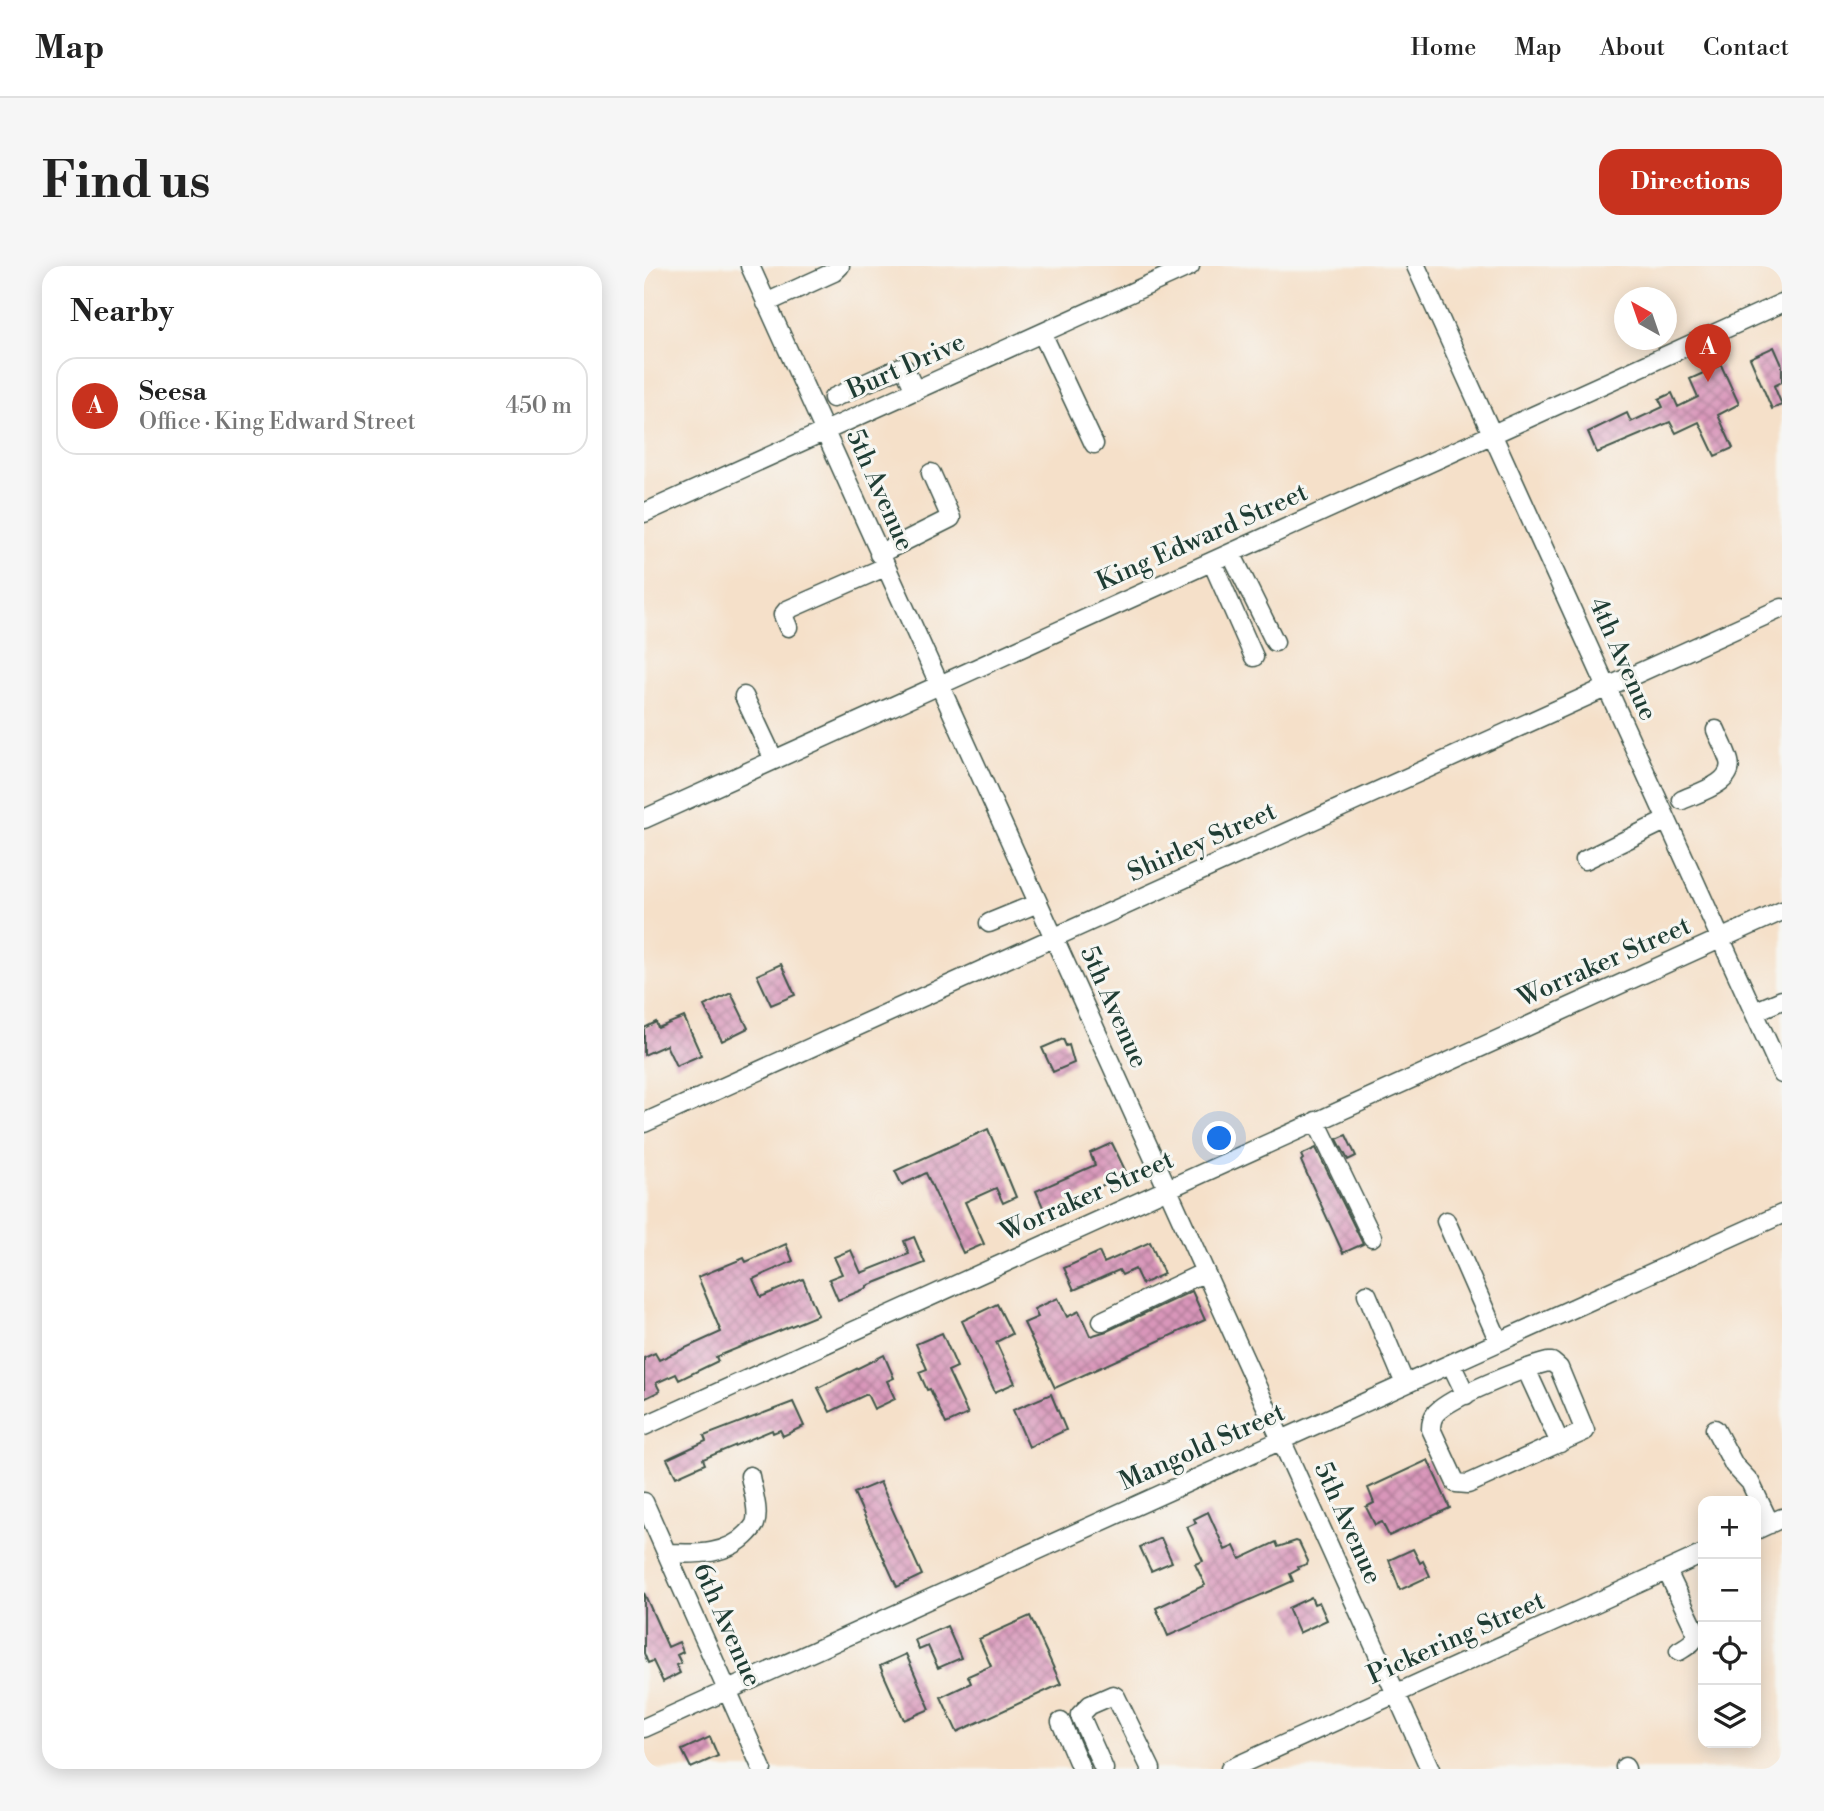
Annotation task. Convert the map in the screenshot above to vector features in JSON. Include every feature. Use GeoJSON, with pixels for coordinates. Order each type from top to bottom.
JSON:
{"type":"FeatureCollection","features":[{"type":"Feature","properties":{"kind":"street","name":"5th Avenue"},"geometry":{"type":"LineString","coordinates":[[750,266],[1430,1769]]}},
{"type":"Feature","properties":{"kind":"street"},"geometry":{"type":"LineString","coordinates":[[766,303],[834,272],[840,266]]}},
{"type":"Feature","properties":{"kind":"street","name":"Burt Drive"},"geometry":{"type":"LineString","coordinates":[[644,513],[1190,266]]}},
{"type":"Feature","properties":{"kind":"street","name":"4th Avenue"},"geometry":{"type":"LineString","coordinates":[[1416,266],[1782,1074]]}},
{"type":"Feature","properties":{"kind":"street","name":"King Edward Street"},"geometry":{"type":"LineString","coordinates":[[644,818],[1782,303]]}},
{"type":"Feature","properties":{"kind":"street"},"geometry":{"type":"LineString","coordinates":[[1042,333],[1094,444]]}},
{"type":"Feature","properties":{"kind":"street"},"geometry":{"type":"LineString","coordinates":[[833,398],[901,367],[908,373],[915,391]]}},
{"type":"Feature","properties":{"kind":"street"},"geometry":{"type":"LineString","coordinates":[[788,627],[783,615],[787,610],[882,560],[951,518],[932,473]]}},
{"type":"Feature","properties":{"kind":"street"},"geometry":{"type":"LineString","coordinates":[[1231,553],[1275,642]]}},
{"type":"Feature","properties":{"kind":"street"},"geometry":{"type":"LineString","coordinates":[[1212,562],[1254,657]]}},
{"type":"Feature","properties":{"kind":"street","name":"Shirley Street"},"geometry":{"type":"LineString","coordinates":[[644,1123],[1782,608]]}},
{"type":"Feature","properties":{"kind":"street"},"geometry":{"type":"LineString","coordinates":[[744,696],[774,760]]}},
{"type":"Feature","properties":{"kind":"street"},"geometry":{"type":"LineString","coordinates":[[1682,800],[1727,776],[1729,762],[1716,730]]}},
{"type":"Feature","properties":{"kind":"street"},"geometry":{"type":"LineString","coordinates":[[1585,860],[1667,820]]}},
{"type":"Feature","properties":{"kind":"street"},"geometry":{"type":"LineString","coordinates":[[989,923],[1038,903]]}},
{"type":"Feature","properties":{"kind":"street","name":"Worraker Street"},"geometry":{"type":"LineString","coordinates":[[644,1426],[1782,911]]}},
{"type":"Feature","properties":{"kind":"street"},"geometry":{"type":"LineString","coordinates":[[1754,1012],[1782,1000]]}},
{"type":"Feature","properties":{"kind":"street"},"geometry":{"type":"LineString","coordinates":[[1317,1121],[1372,1237]]}},
{"type":"Feature","properties":{"kind":"street","name":"Mangold Street"},"geometry":{"type":"LineString","coordinates":[[644,1728],[1782,1214]]}},
{"type":"Feature","properties":{"kind":"street"},"geometry":{"type":"LineString","coordinates":[[1446,1222],[1499,1342]]}},
{"type":"Feature","properties":{"kind":"street"},"geometry":{"type":"LineString","coordinates":[[1102,1321],[1205,1272]]}},
{"type":"Feature","properties":{"kind":"street"},"geometry":{"type":"LineString","coordinates":[[1367,1294],[1405,1384]]}},
{"type":"Feature","properties":{"kind":"street"},"geometry":{"type":"LineString","coordinates":[[1552,1362],[1559,1368],[1586,1428],[1582,1434],[1468,1484],[1459,1485],[1454,1481],[1431,1429],[1431,1421],[1438,1411],[1466,1395],[1518,1373],[1552,1362]]}},
{"type":"Feature","properties":{"kind":"street"},"geometry":{"type":"LineString","coordinates":[[1451,1364],[1466,1395]]}},
{"type":"Feature","properties":{"kind":"street"},"geometry":{"type":"LineString","coordinates":[[1518,1373],[1560,1443]]}},
{"type":"Feature","properties":{"kind":"street"},"geometry":{"type":"LineString","coordinates":[[1715,1429],[1734,1465],[1749,1482],[1769,1524]]}},
{"type":"Feature","properties":{"kind":"street"},"geometry":{"type":"LineString","coordinates":[[667,1553],[698,1555],[720,1550],[742,1539],[755,1525],[750,1476]]}},
{"type":"Feature","properties":{"kind":"street","name":"6th Avenue"},"geometry":{"type":"LineString","coordinates":[[644,1503],[762,1769]]}},
{"type":"Feature","properties":{"kind":"street","name":"Pickering Street"},"geometry":{"type":"LineString","coordinates":[[1230,1769],[1698,1556]]}},
{"type":"Feature","properties":{"kind":"street"},"geometry":{"type":"LineString","coordinates":[[1667,1570],[1696,1632],[1690,1645],[1679,1651]]}},
{"type":"Feature","properties":{"kind":"street"},"geometry":{"type":"LineString","coordinates":[[1104,1769],[1080,1715],[1090,1705],[1113,1695],[1152,1769]]}},
{"type":"Feature","properties":{"kind":"street"},"geometry":{"type":"LineString","coordinates":[[1061,1722],[1081,1769]]}},
{"type":"Feature","properties":{"kind":"building"},"geometry":{"type":"Polygon","coordinates":[[[1774,347],[1782,365],[1782,382],[1774,386],[1782,405],[1772,409],[1750,358],[1774,347]]]}},
{"type":"Feature","properties":{"kind":"building"},"geometry":{"type":"Polygon","coordinates":[[[1721,365],[1739,404],[1718,415],[1733,448],[1715,456],[1699,422],[1676,433],[1670,422],[1597,453],[1588,432],[1627,413],[1631,422],[1663,407],[1659,399],[1672,393],[1678,407],[1698,397],[1690,379],[1721,365]]]}},
{"type":"Feature","properties":{"kind":"building"},"geometry":{"type":"Polygon","coordinates":[[[781,964],[795,995],[771,1005],[757,975],[781,964]]]}},
{"type":"Feature","properties":{"kind":"building"},"geometry":{"type":"Polygon","coordinates":[[[731,993],[748,1028],[722,1041],[704,1006],[731,993]]]}},
{"type":"Feature","properties":{"kind":"building"},"geometry":{"type":"Polygon","coordinates":[[[684,1017],[701,1055],[676,1066],[666,1045],[644,1055],[644,1028],[656,1022],[658,1028],[684,1017]]]}},
{"type":"Feature","properties":{"kind":"building"},"geometry":{"type":"Polygon","coordinates":[[[1063,1039],[1066,1046],[1069,1045],[1074,1063],[1053,1072],[1042,1048],[1063,1039]]]}},
{"type":"Feature","properties":{"kind":"building"},"geometry":{"type":"Polygon","coordinates":[[[988,1129],[1016,1197],[1003,1203],[996,1188],[965,1202],[984,1244],[963,1253],[926,1173],[902,1185],[895,1171],[988,1129]]]}},
{"type":"Feature","properties":{"kind":"building"},"geometry":{"type":"Polygon","coordinates":[[[1346,1135],[1356,1156],[1348,1160],[1337,1139],[1346,1135]]]}},
{"type":"Feature","properties":{"kind":"building"},"geometry":{"type":"Polygon","coordinates":[[[1112,1143],[1127,1174],[1045,1212],[1036,1191],[1095,1165],[1090,1153],[1112,1143]]]}},
{"type":"Feature","properties":{"kind":"building"},"geometry":{"type":"Polygon","coordinates":[[[1316,1148],[1363,1244],[1343,1253],[1301,1161],[1301,1155],[1316,1148]]]}},
{"type":"Feature","properties":{"kind":"building"},"geometry":{"type":"Polygon","coordinates":[[[914,1237],[925,1263],[838,1300],[829,1279],[842,1274],[834,1257],[851,1250],[861,1273],[909,1254],[904,1241],[914,1237]]]}},
{"type":"Feature","properties":{"kind":"building"},"geometry":{"type":"Polygon","coordinates":[[[1150,1242],[1164,1274],[1142,1284],[1135,1269],[1122,1275],[1119,1270],[1074,1290],[1064,1268],[1099,1252],[1104,1263],[1150,1242]]]}},
{"type":"Feature","properties":{"kind":"building"},"geometry":{"type":"Polygon","coordinates":[[[786,1244],[793,1261],[753,1279],[761,1297],[803,1279],[818,1315],[716,1357],[718,1361],[679,1380],[676,1374],[656,1383],[660,1391],[644,1399],[644,1358],[655,1353],[659,1360],[721,1332],[698,1277],[744,1258],[746,1262],[786,1244]]]}},
{"type":"Feature","properties":{"kind":"building"},"geometry":{"type":"Polygon","coordinates":[[[1192,1291],[1205,1320],[1055,1388],[1024,1323],[1038,1317],[1034,1309],[1058,1298],[1067,1317],[1079,1311],[1090,1336],[1107,1331],[1192,1291]]]}},
{"type":"Feature","properties":{"kind":"building"},"geometry":{"type":"Polygon","coordinates":[[[997,1304],[1012,1334],[996,1342],[1015,1383],[995,1392],[962,1321],[997,1304]]]}},
{"type":"Feature","properties":{"kind":"building"},"geometry":{"type":"Polygon","coordinates":[[[942,1333],[957,1367],[948,1371],[968,1414],[946,1424],[919,1372],[927,1369],[916,1344],[942,1333]]]}},
{"type":"Feature","properties":{"kind":"building"},"geometry":{"type":"Polygon","coordinates":[[[884,1355],[894,1378],[887,1381],[895,1399],[874,1409],[867,1394],[830,1412],[818,1388],[884,1355]]]}},
{"type":"Feature","properties":{"kind":"building"},"geometry":{"type":"Polygon","coordinates":[[[1051,1394],[1066,1430],[1029,1447],[1013,1410],[1051,1394]]]}},
{"type":"Feature","properties":{"kind":"building"},"geometry":{"type":"Polygon","coordinates":[[[793,1402],[804,1426],[783,1436],[780,1430],[773,1433],[772,1430],[703,1459],[705,1464],[676,1477],[667,1459],[706,1441],[704,1436],[793,1402]]]}},
{"type":"Feature","properties":{"kind":"building"},"geometry":{"type":"Polygon","coordinates":[[[1428,1460],[1450,1508],[1389,1536],[1382,1522],[1375,1525],[1366,1507],[1374,1503],[1368,1488],[1428,1460]]]}},
{"type":"Feature","properties":{"kind":"building"},"geometry":{"type":"Polygon","coordinates":[[[880,1482],[922,1575],[897,1587],[854,1493],[880,1482]]]}},
{"type":"Feature","properties":{"kind":"building"},"geometry":{"type":"Polygon","coordinates":[[[1208,1512],[1225,1550],[1234,1546],[1240,1559],[1276,1542],[1278,1547],[1296,1541],[1308,1561],[1290,1574],[1293,1581],[1168,1636],[1156,1608],[1205,1585],[1195,1564],[1203,1561],[1187,1527],[1196,1523],[1194,1519],[1208,1512]]]}},
{"type":"Feature","properties":{"kind":"building"},"geometry":{"type":"Polygon","coordinates":[[[1161,1538],[1172,1562],[1151,1571],[1140,1547],[1161,1538]]]}},
{"type":"Feature","properties":{"kind":"building"},"geometry":{"type":"Polygon","coordinates":[[[1413,1549],[1430,1576],[1400,1590],[1389,1560],[1413,1549]]]}},
{"type":"Feature","properties":{"kind":"building"},"geometry":{"type":"Polygon","coordinates":[[[644,1593],[668,1647],[679,1642],[683,1652],[677,1655],[681,1663],[676,1665],[680,1673],[663,1682],[653,1661],[648,1663],[644,1653],[644,1593]]]}},
{"type":"Feature","properties":{"kind":"building"},"geometry":{"type":"Polygon","coordinates":[[[1311,1597],[1314,1604],[1319,1602],[1327,1620],[1299,1633],[1288,1608],[1311,1597]]]}},
{"type":"Feature","properties":{"kind":"building"},"geometry":{"type":"Polygon","coordinates":[[[1030,1616],[1061,1684],[957,1732],[941,1697],[971,1683],[968,1676],[991,1666],[979,1639],[1030,1616]]]}},
{"type":"Feature","properties":{"kind":"building"},"geometry":{"type":"Polygon","coordinates":[[[947,1626],[961,1658],[938,1668],[928,1646],[919,1650],[915,1640],[947,1626]]]}},
{"type":"Feature","properties":{"kind":"building"},"geometry":{"type":"Polygon","coordinates":[[[906,1654],[930,1709],[904,1720],[880,1666],[906,1654]]]}},
{"type":"Feature","properties":{"kind":"building"},"geometry":{"type":"Polygon","coordinates":[[[710,1737],[718,1756],[691,1768],[682,1750],[710,1737]]]}},
{"type":"Feature","properties":{"kind":"place","name":"Seesa"},"geometry":{"type":"Point","coordinates":[1708,382]}}]}
